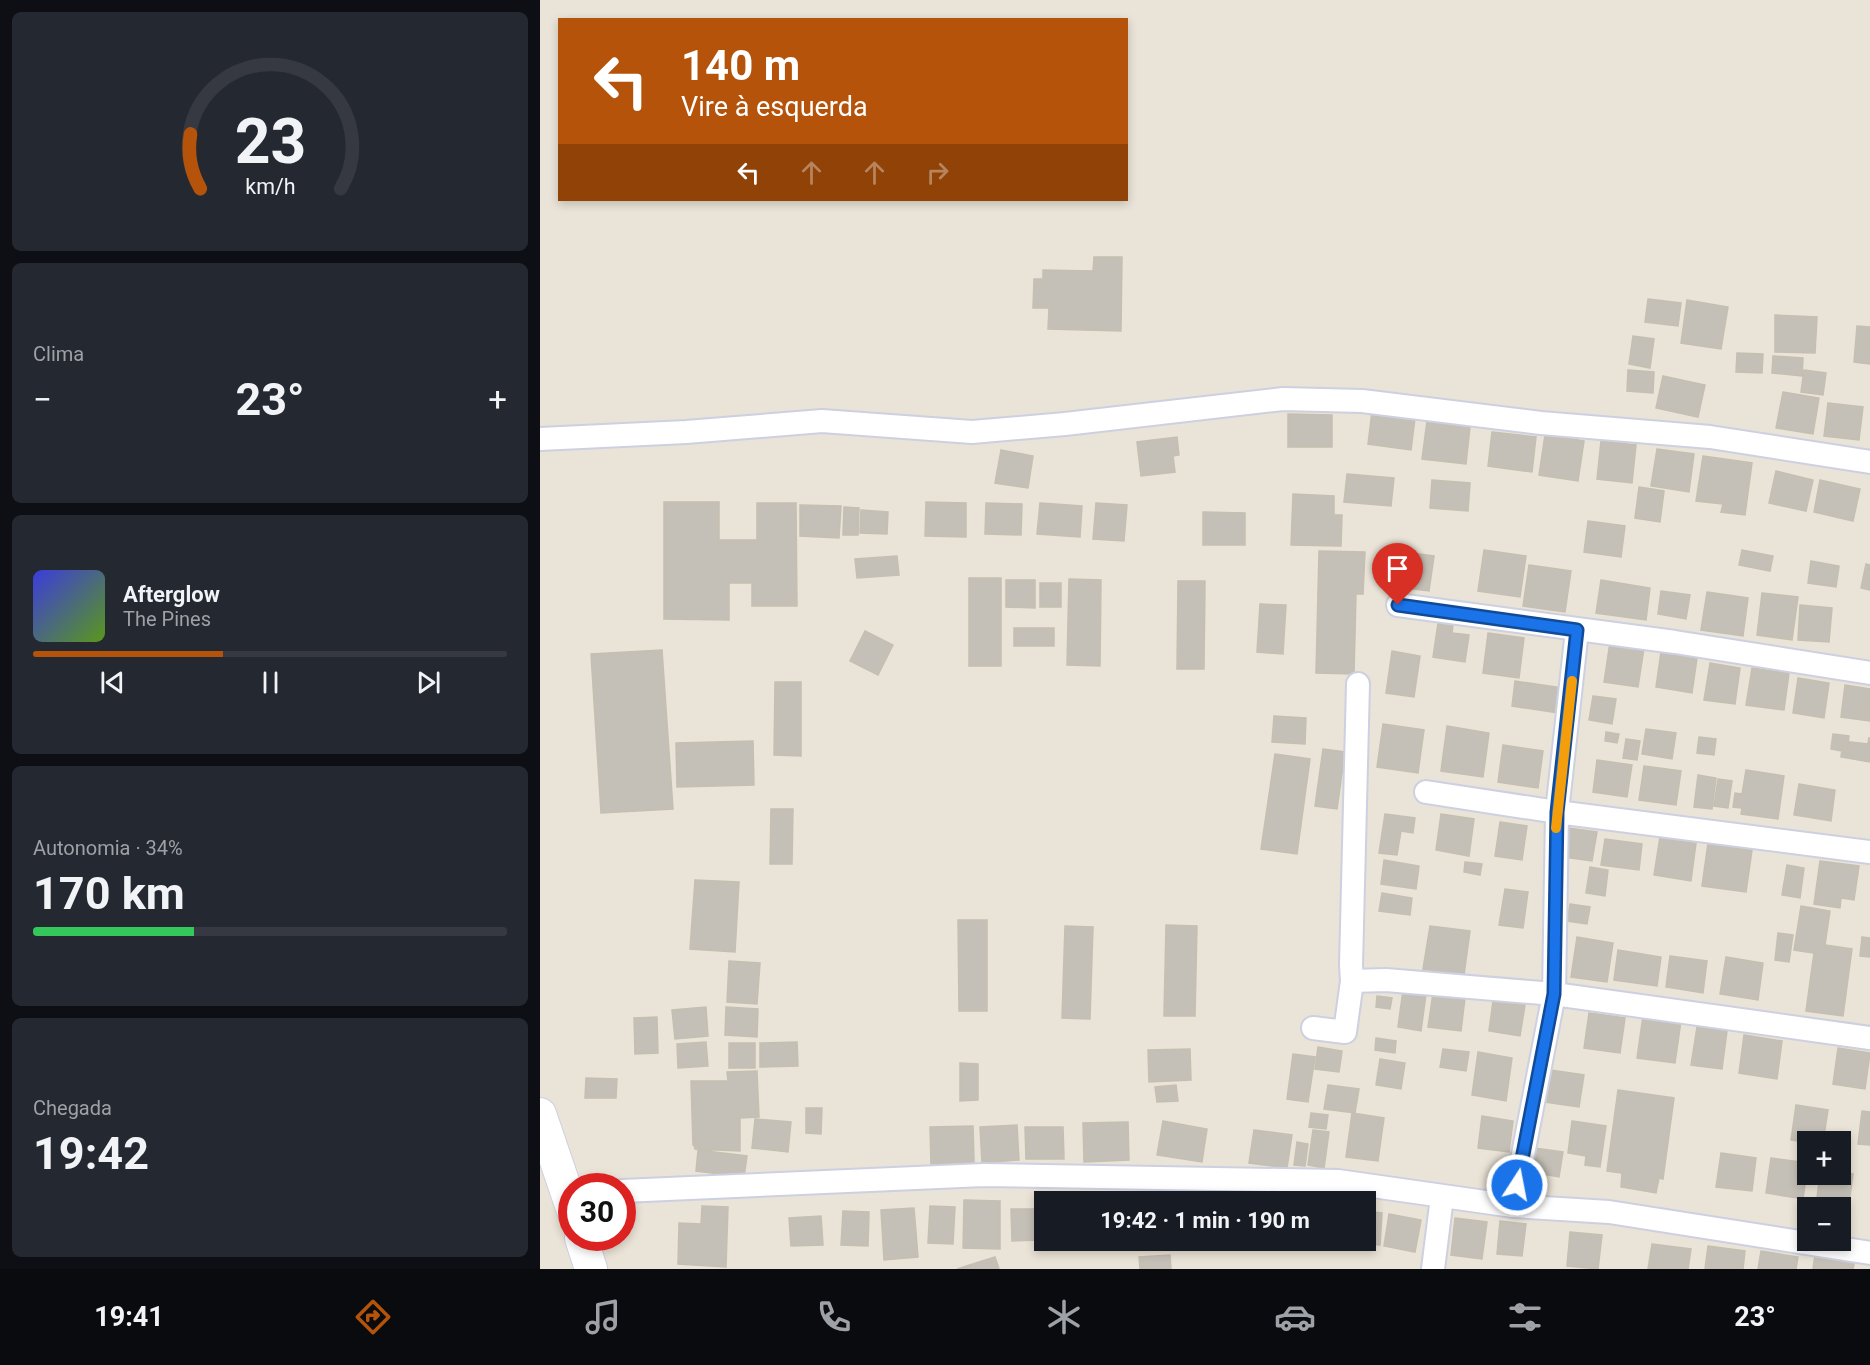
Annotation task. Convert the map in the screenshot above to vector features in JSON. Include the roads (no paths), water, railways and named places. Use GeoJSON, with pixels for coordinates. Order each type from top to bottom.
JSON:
{"type":"FeatureCollection","features":[{"type":"Feature","properties":{"kind":"main road"},"geometry":{"type":"LineString","coordinates":[[540,1113],[561,1173]]}},
{"type":"Feature","properties":{"kind":"main road"},"geometry":{"type":"LineString","coordinates":[[585,1251],[591,1269]]}},
{"type":"Feature","properties":{"kind":"street"},"geometry":{"type":"LineString","coordinates":[[540,439],[686,432],[822,421],[972,432],[1065,424],[1283,399],[1362,401],[1541,423],[1710,438],[1870,462]]}},
{"type":"Feature","properties":{"kind":"street"},"geometry":{"type":"LineString","coordinates":[[1398,605],[1675,642],[1870,673]]}},
{"type":"Feature","properties":{"kind":"street"},"geometry":{"type":"LineString","coordinates":[[1513,1206],[1554,994],[1557,812],[1577,630]]}},
{"type":"Feature","properties":{"kind":"street"},"geometry":{"type":"LineString","coordinates":[[1313,1028],[1345,1032],[1352,981],[1358,684]]}},
{"type":"Feature","properties":{"kind":"street"},"geometry":{"type":"LineString","coordinates":[[1426,792],[1557,812],[1870,852]]}},
{"type":"Feature","properties":{"kind":"street"},"geometry":{"type":"LineString","coordinates":[[1352,981],[1386,980],[1554,994],[1870,1038]]}},
{"type":"Feature","properties":{"kind":"street"},"geometry":{"type":"LineString","coordinates":[[636,1190],[984,1175],[1338,1181],[1513,1206],[1609,1212],[1870,1253]]}},
{"type":"Feature","properties":{"kind":"street"},"geometry":{"type":"LineString","coordinates":[[1433,1269],[1442,1197]]}}]}
